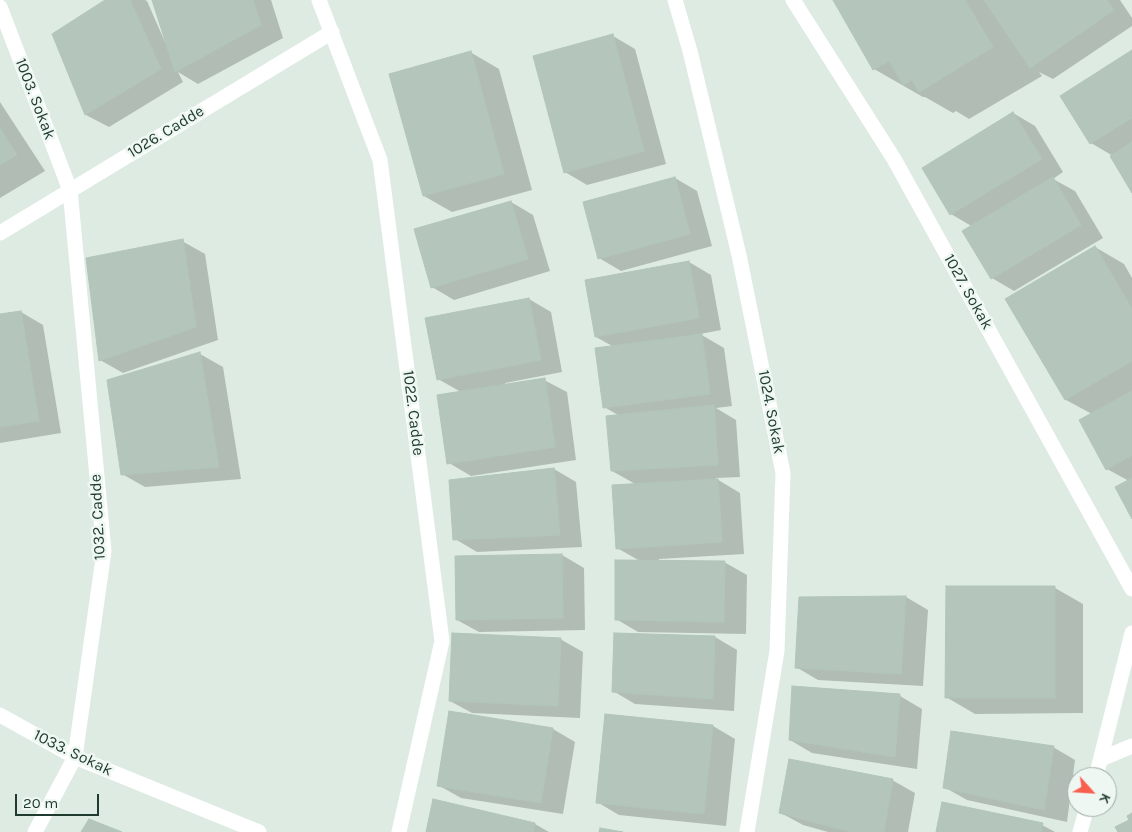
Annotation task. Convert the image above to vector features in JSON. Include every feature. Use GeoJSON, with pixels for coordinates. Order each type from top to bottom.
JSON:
{"type":"FeatureCollection","features":[{"type":"Feature","properties":{"kind":"street","name":"1022. Cadde"},"geometry":{"type":"LineString","coordinates":[[319,0],[380,160],[442,641],[399,832]]}},
{"type":"Feature","properties":{"kind":"street","name":"1024. Sokak"},"geometry":{"type":"LineString","coordinates":[[675,0],[690,51],[739,255],[783,473],[777,651],[747,832]]}},
{"type":"Feature","properties":{"kind":"street","name":"1027. Sokak"},"geometry":{"type":"LineString","coordinates":[[794,0],[894,159],[1132,589]]}},
{"type":"Feature","properties":{"kind":"street","name":"1003. Sokak"},"geometry":{"type":"LineString","coordinates":[[0,7],[70,190]]}},
{"type":"Feature","properties":{"kind":"street","name":"1026. Cadde"},"geometry":{"type":"LineString","coordinates":[[0,233],[332,32]]}},
{"type":"Feature","properties":{"kind":"street","name":"1032. Cadde"},"geometry":{"type":"LineString","coordinates":[[34,832],[75,757],[104,551],[70,190]]}},
{"type":"Feature","properties":{"kind":"street"},"geometry":{"type":"LineString","coordinates":[[1099,767],[1132,633]]}},
{"type":"Feature","properties":{"kind":"street","name":"1033. Sokak"},"geometry":{"type":"LineString","coordinates":[[0,715],[75,757],[259,832]]}},
{"type":"Feature","properties":{"kind":"street"},"geometry":{"type":"LineString","coordinates":[[1101,759],[1132,746]]}},
{"type":"Feature","properties":{"kind":"street"},"geometry":{"type":"LineString","coordinates":[[1080,832],[1084,817]]}},
{"type":"Feature","properties":{"kind":"building"},"geometry":{"type":"Polygon","coordinates":[[[105,0],[130,0],[161,69],[85,115],[52,34],[105,0]]]}},
{"type":"Feature","properties":{"kind":"building"},"geometry":{"type":"Polygon","coordinates":[[[152,0],[253,0],[261,25],[175,72],[152,0]]]}},
{"type":"Feature","properties":{"kind":"building"},"geometry":{"type":"Polygon","coordinates":[[[833,0],[965,0],[993,47],[919,92],[912,80],[903,85],[889,61],[873,70],[833,0]]]}},
{"type":"Feature","properties":{"kind":"building"},"geometry":{"type":"Polygon","coordinates":[[[984,0],[1107,0],[1114,10],[1030,68],[984,0]]]}},
{"type":"Feature","properties":{"kind":"building"},"geometry":{"type":"Polygon","coordinates":[[[613,34],[644,151],[564,173],[533,56],[613,34]]]}},
{"type":"Feature","properties":{"kind":"building"},"geometry":{"type":"Polygon","coordinates":[[[1132,50],[1132,118],[1090,144],[1060,96],[1132,50]]]}},
{"type":"Feature","properties":{"kind":"building"},"geometry":{"type":"Polygon","coordinates":[[[471,51],[504,174],[423,196],[389,74],[471,51]]]}},
{"type":"Feature","properties":{"kind":"building"},"geometry":{"type":"Polygon","coordinates":[[[1013,112],[1042,159],[950,215],[922,168],[1013,112]]]}},
{"type":"Feature","properties":{"kind":"building"},"geometry":{"type":"Polygon","coordinates":[[[0,128],[17,155],[0,165],[0,128]]]}},
{"type":"Feature","properties":{"kind":"building"},"geometry":{"type":"Polygon","coordinates":[[[1132,142],[1132,193],[1110,156],[1132,142]]]}},
{"type":"Feature","properties":{"kind":"building"},"geometry":{"type":"Polygon","coordinates":[[[675,177],[690,234],[598,259],[583,202],[675,177]]]}},
{"type":"Feature","properties":{"kind":"building"},"geometry":{"type":"Polygon","coordinates":[[[1053,177],[1081,225],[991,279],[962,231],[1053,177]]]}},
{"type":"Feature","properties":{"kind":"building"},"geometry":{"type":"Polygon","coordinates":[[[511,201],[528,259],[431,288],[414,229],[511,201]]]}},
{"type":"Feature","properties":{"kind":"building"},"geometry":{"type":"Polygon","coordinates":[[[183,239],[196,327],[99,361],[86,258],[183,239]]]}},
{"type":"Feature","properties":{"kind":"building"},"geometry":{"type":"Polygon","coordinates":[[[1095,246],[1132,309],[1132,361],[1065,400],[1005,299],[1095,246]]]}},
{"type":"Feature","properties":{"kind":"building"},"geometry":{"type":"Polygon","coordinates":[[[689,261],[699,318],[595,337],[585,280],[689,261]]]}},
{"type":"Feature","properties":{"kind":"building"},"geometry":{"type":"Polygon","coordinates":[[[529,298],[541,360],[437,380],[425,318],[529,298]]]}},
{"type":"Feature","properties":{"kind":"building"},"geometry":{"type":"Polygon","coordinates":[[[21,311],[39,421],[0,427],[0,314],[21,311]]]}},
{"type":"Feature","properties":{"kind":"building"},"geometry":{"type":"Polygon","coordinates":[[[702,334],[710,394],[603,408],[595,348],[702,334]]]}},
{"type":"Feature","properties":{"kind":"building"},"geometry":{"type":"Polygon","coordinates":[[[200,352],[219,467],[121,475],[107,380],[200,352]]]}},
{"type":"Feature","properties":{"kind":"building"},"geometry":{"type":"Polygon","coordinates":[[[545,378],[555,447],[447,464],[437,395],[545,378]]]}},
{"type":"Feature","properties":{"kind":"building"},"geometry":{"type":"Polygon","coordinates":[[[1132,391],[1132,455],[1106,470],[1079,420],[1132,391]]]}},
{"type":"Feature","properties":{"kind":"building"},"geometry":{"type":"Polygon","coordinates":[[[714,405],[718,465],[611,471],[606,416],[714,405]]]}},
{"type":"Feature","properties":{"kind":"building"},"geometry":{"type":"Polygon","coordinates":[[[554,468],[560,535],[453,540],[449,480],[554,468]]]}},
{"type":"Feature","properties":{"kind":"building"},"geometry":{"type":"Polygon","coordinates":[[[1132,478],[1132,519],[1115,487],[1132,478]]]}},
{"type":"Feature","properties":{"kind":"building"},"geometry":{"type":"Polygon","coordinates":[[[718,479],[722,542],[616,549],[612,485],[718,479]]]}},
{"type":"Feature","properties":{"kind":"building"},"geometry":{"type":"Polygon","coordinates":[[[562,554],[563,618],[456,620],[455,556],[562,554]]]}},
{"type":"Feature","properties":{"kind":"building"},"geometry":{"type":"Polygon","coordinates":[[[615,560],[725,561],[724,622],[615,620],[615,560]]]}},
{"type":"Feature","properties":{"kind":"building"},"geometry":{"type":"Polygon","coordinates":[[[946,586],[1055,586],[1055,698],[945,698],[946,586]]]}},
{"type":"Feature","properties":{"kind":"building"},"geometry":{"type":"Polygon","coordinates":[[[906,596],[901,674],[795,668],[799,597],[906,596]]]}},
{"type":"Feature","properties":{"kind":"building"},"geometry":{"type":"Polygon","coordinates":[[[452,633],[561,638],[558,706],[449,701],[452,633]]]}},
{"type":"Feature","properties":{"kind":"building"},"geometry":{"type":"Polygon","coordinates":[[[614,633],[715,636],[713,699],[612,692],[614,633]]]}},
{"type":"Feature","properties":{"kind":"building"},"geometry":{"type":"Polygon","coordinates":[[[792,686],[900,694],[895,757],[789,740],[792,686]]]}},
{"type":"Feature","properties":{"kind":"building"},"geometry":{"type":"Polygon","coordinates":[[[449,711],[553,728],[541,803],[437,786],[449,711]]]}},
{"type":"Feature","properties":{"kind":"building"},"geometry":{"type":"Polygon","coordinates":[[[605,714],[713,725],[704,814],[596,803],[605,714]]]}},
{"type":"Feature","properties":{"kind":"building"},"geometry":{"type":"Polygon","coordinates":[[[951,731],[1054,746],[1044,810],[943,788],[951,731]]]}},
{"type":"Feature","properties":{"kind":"building"},"geometry":{"type":"Polygon","coordinates":[[[789,759],[893,779],[884,832],[851,832],[779,813],[789,759]]]}},
{"type":"Feature","properties":{"kind":"building"},"geometry":{"type":"Polygon","coordinates":[[[433,799],[535,823],[533,832],[426,832],[433,799]]]}},
{"type":"Feature","properties":{"kind":"building"},"geometry":{"type":"Polygon","coordinates":[[[942,802],[1043,823],[1041,832],[936,832],[942,802]]]}},
{"type":"Feature","properties":{"kind":"building"},"geometry":{"type":"Polygon","coordinates":[[[1132,813],[1132,832],[1118,832],[1115,827],[1129,820],[1127,816],[1132,813]]]}},
{"type":"Feature","properties":{"kind":"building"},"geometry":{"type":"Polygon","coordinates":[[[89,819],[122,832],[81,832],[89,819]]]}},
{"type":"Feature","properties":{"kind":"building"},"geometry":{"type":"Polygon","coordinates":[[[600,828],[623,832],[599,832],[600,828]]]}}]}
